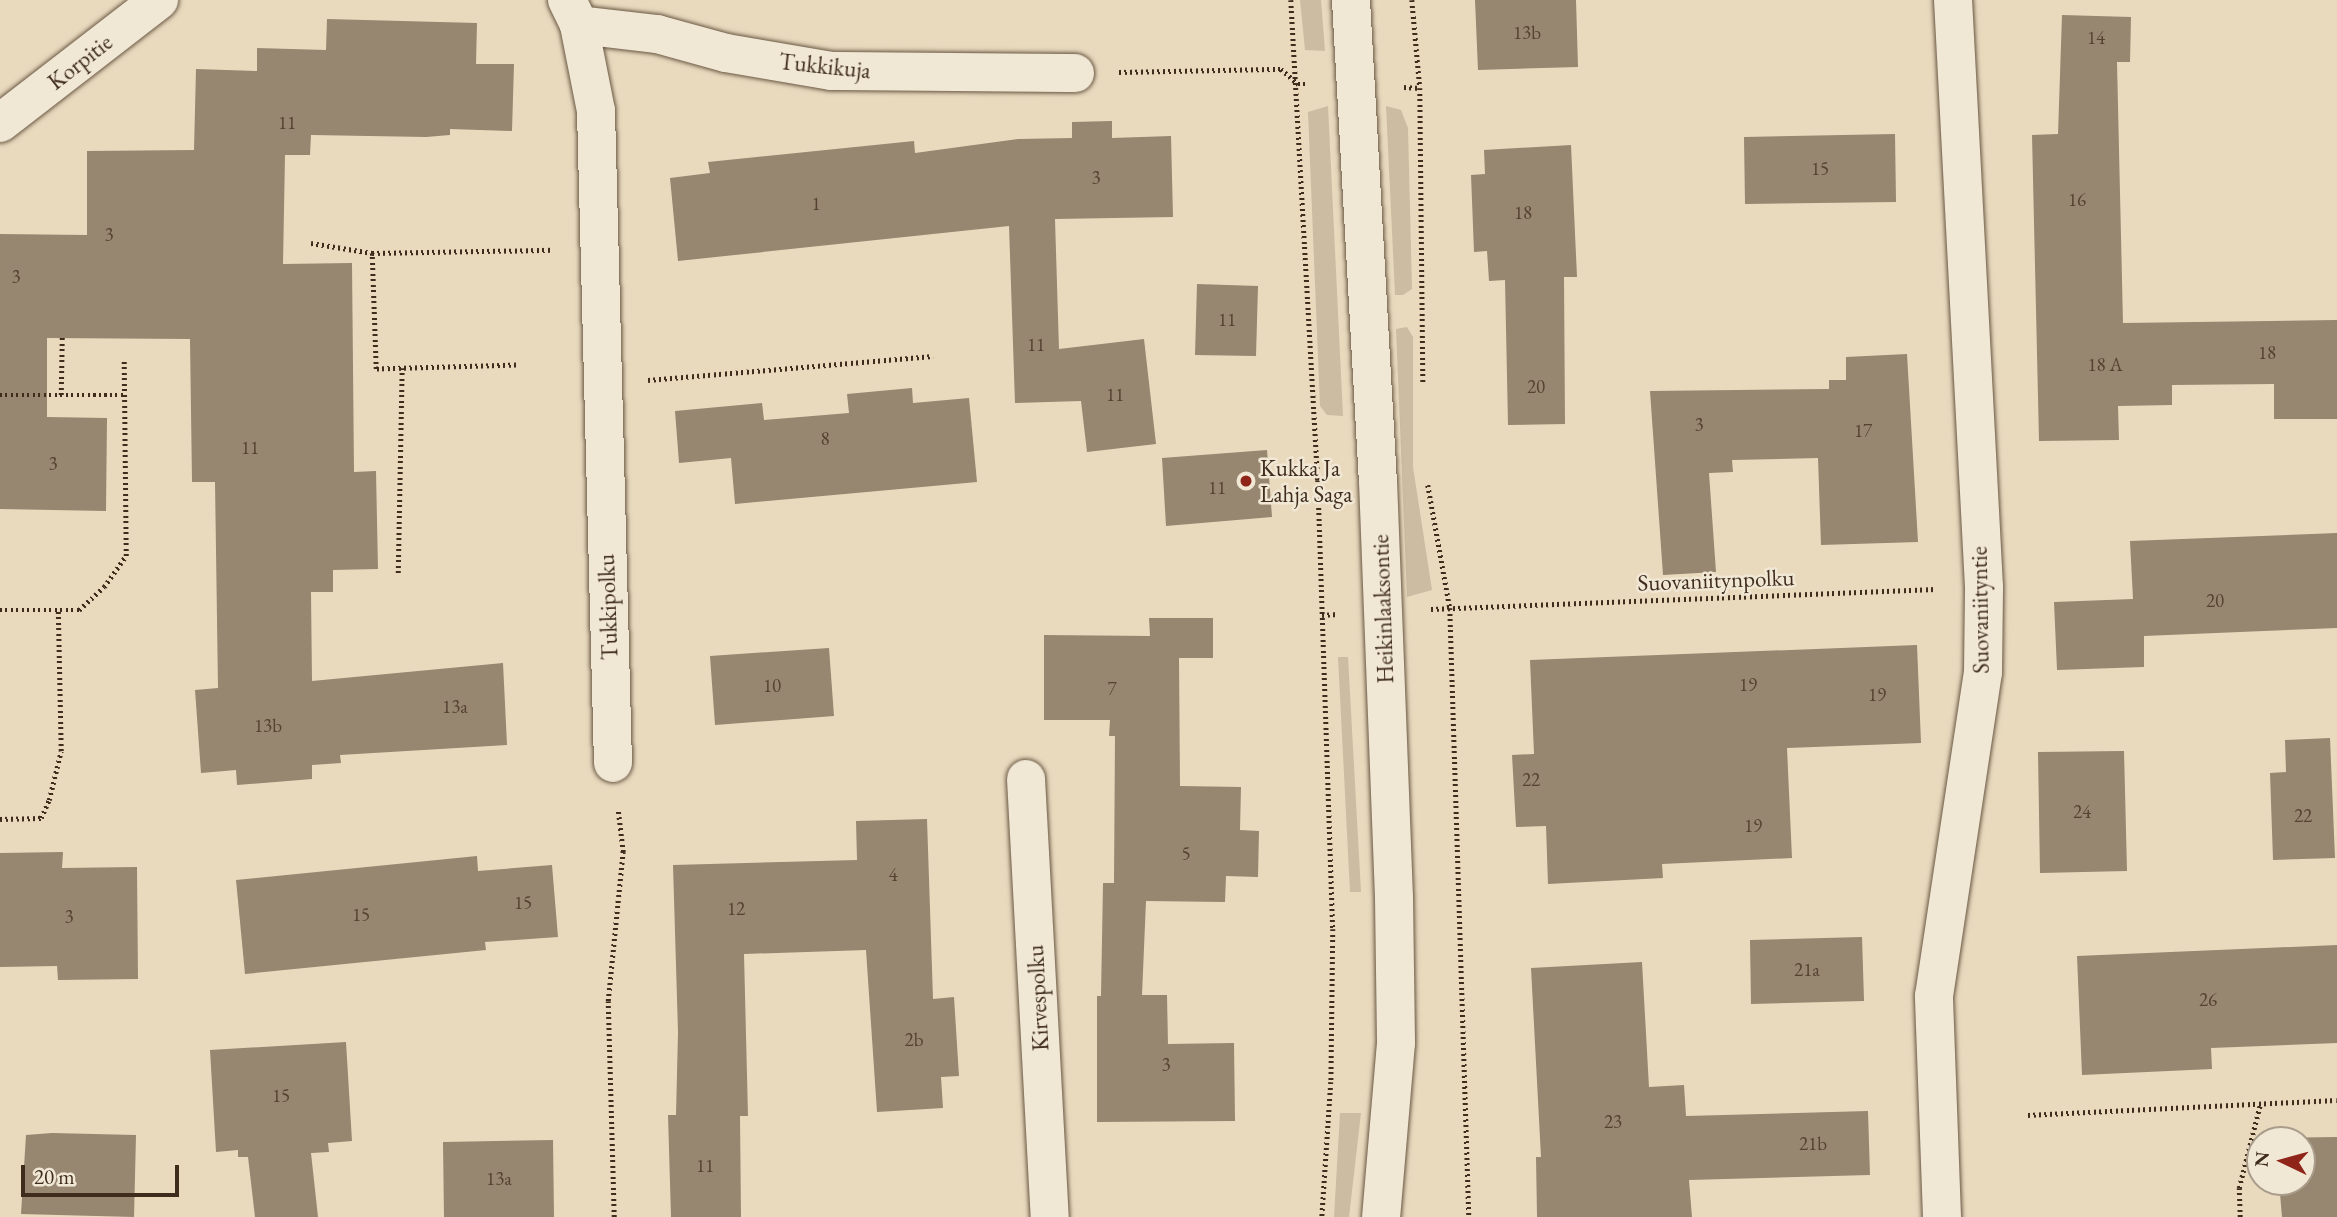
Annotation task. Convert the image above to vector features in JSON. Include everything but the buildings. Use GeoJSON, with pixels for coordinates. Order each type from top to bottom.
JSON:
{"type":"FeatureCollection","features":[{"type":"Feature","properties":{"kind":"street","name":"Korpitie"},"geometry":{"type":"LineString","coordinates":[[0,123],[159,0]]}},
{"type":"Feature","properties":{"kind":"street","name":"Heikinlaaksontie"},"geometry":{"type":"LineString","coordinates":[[1351,0],[1378,481],[1394,898],[1396,1043],[1381,1217]]}},
{"type":"Feature","properties":{"kind":"street","name":"Suovaniityntie"},"geometry":{"type":"LineString","coordinates":[[1942,1217],[1934,996],[1983,672],[1984,587],[1953,0]]}},
{"type":"Feature","properties":{"kind":"street","name":"Tukkikuja"},"geometry":{"type":"LineString","coordinates":[[573,13],[726,53],[831,71],[1075,73]]}},
{"type":"Feature","properties":{"kind":"street","name":"Tukkipolku"},"geometry":{"type":"LineString","coordinates":[[573,13],[596,111],[613,763]]}},
{"type":"Feature","properties":{"kind":"street","name":"Kirvespolku"},"geometry":{"type":"LineString","coordinates":[[1026,779],[1050,1217]]}},
{"type":"Feature","properties":{"kind":"path"},"geometry":{"type":"LineString","coordinates":[[1290,0],[1298,83],[1333,929],[1331,1082],[1322,1217]]}},
{"type":"Feature","properties":{"kind":"path"},"geometry":{"type":"LineString","coordinates":[[1412,0],[1420,88],[1423,389]]}},
{"type":"Feature","properties":{"kind":"path"},"geometry":{"type":"LineString","coordinates":[[1075,73],[1281,69],[1298,83]]}},
{"type":"Feature","properties":{"kind":"path"},"geometry":{"type":"LineString","coordinates":[[311,243],[372,253],[598,250]]}},
{"type":"Feature","properties":{"kind":"path"},"geometry":{"type":"LineString","coordinates":[[372,253],[376,369],[516,365]]}},
{"type":"Feature","properties":{"kind":"path"},"geometry":{"type":"LineString","coordinates":[[61,395],[62,337]]}},
{"type":"Feature","properties":{"kind":"path"},"geometry":{"type":"LineString","coordinates":[[602,384],[933,356]]}},
{"type":"Feature","properties":{"kind":"path"},"geometry":{"type":"LineString","coordinates":[[0,610],[79,610],[104,587],[126,556],[124,360]]}},
{"type":"Feature","properties":{"kind":"path"},"geometry":{"type":"LineString","coordinates":[[398,573],[402,368]]}},
{"type":"Feature","properties":{"kind":"path"},"geometry":{"type":"LineString","coordinates":[[0,395],[125,395]]}},
{"type":"Feature","properties":{"kind":"path"},"geometry":{"type":"LineString","coordinates":[[1427,480],[1450,608],[1469,1217]]}},
{"type":"Feature","properties":{"kind":"path","name":"Suovaniitynpolku"},"geometry":{"type":"LineString","coordinates":[[1450,608],[1984,587]]}},
{"type":"Feature","properties":{"kind":"path"},"geometry":{"type":"LineString","coordinates":[[0,819],[41,818],[49,800],[61,751],[58,610]]}},
{"type":"Feature","properties":{"kind":"path"},"geometry":{"type":"LineString","coordinates":[[613,763],[623,852],[608,1001],[614,1217]]}},
{"type":"Feature","properties":{"kind":"path"},"geometry":{"type":"LineString","coordinates":[[2028,1115],[2337,1100]]}},
{"type":"Feature","properties":{"kind":"path"},"geometry":{"type":"LineString","coordinates":[[2240,1217],[2239,1188],[2260,1105]]}},
{"type":"Feature","properties":{"kind":"shaded area"},"geometry":{"type":"Polygon","coordinates":[[[1300,0],[1321,0],[1325,51],[1305,50],[1300,0]]]}},
{"type":"Feature","properties":{"kind":"shaded area"},"geometry":{"type":"Polygon","coordinates":[[[1328,106],[1343,416],[1327,415],[1320,406],[1308,112],[1328,106]]]}},
{"type":"Feature","properties":{"kind":"shaded area"},"geometry":{"type":"Polygon","coordinates":[[[1386,106],[1401,110],[1408,128],[1412,289],[1403,295],[1395,295],[1386,106]]]}},
{"type":"Feature","properties":{"kind":"shaded area"},"geometry":{"type":"Polygon","coordinates":[[[1407,327],[1413,337],[1413,467],[1432,590],[1407,597],[1396,329],[1407,327]]]}},
{"type":"Feature","properties":{"kind":"shaded area"},"geometry":{"type":"Polygon","coordinates":[[[1338,657],[1348,657],[1361,892],[1350,892],[1338,657]]]}},
{"type":"Feature","properties":{"kind":"shaded area"},"geometry":{"type":"Polygon","coordinates":[[[1340,1113],[1361,1113],[1349,1217],[1334,1217],[1340,1113]]]}},
{"type":"Feature","properties":{"kind":"place","name":"Kukka Ja Lahja Saga"},"geometry":{"type":"Point","coordinates":[1246,481]}}]}
